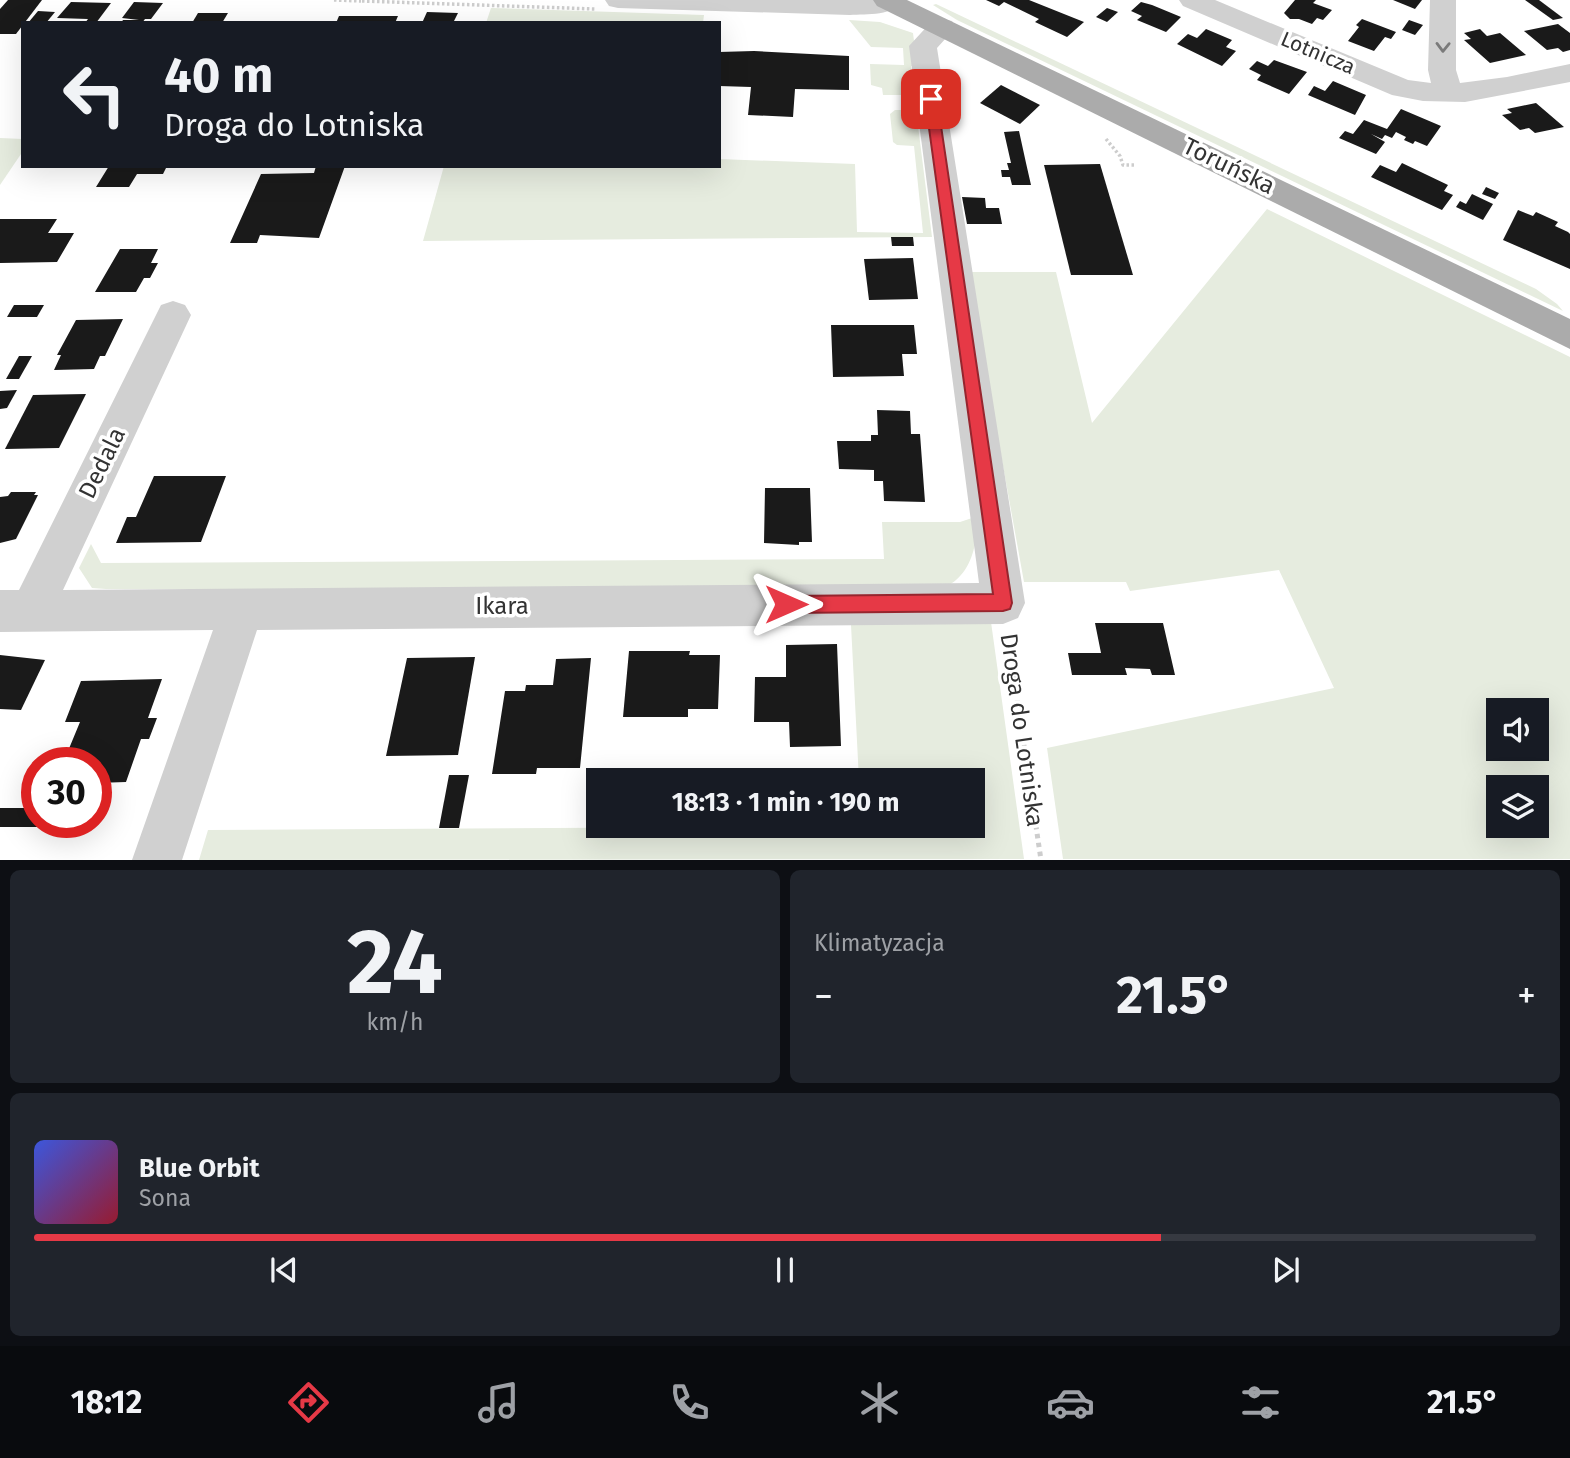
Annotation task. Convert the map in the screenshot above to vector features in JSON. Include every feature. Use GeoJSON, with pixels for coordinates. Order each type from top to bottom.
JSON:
{"type":"FeatureCollection","features":[{"type":"Feature","properties":{"kind":"main road","name":"Toruńska"},"geometry":{"type":"LineString","coordinates":[[889,1],[1570,335]]}},
{"type":"Feature","properties":{"kind":"street","name":"Lotnicza"},"geometry":{"type":"LineString","coordinates":[[1192,0],[1402,88],[1419,92],[1478,93],[1570,72]]}},
{"type":"Feature","properties":{"kind":"street"},"geometry":{"type":"LineString","coordinates":[[1443,0],[1442,70],[1448,94]]}},
{"type":"Feature","properties":{"kind":"street"},"geometry":{"type":"LineString","coordinates":[[609,5],[805,3],[858,7],[889,1]]}},
{"type":"Feature","properties":{"kind":"street","name":"Droga do Lotniska"},"geometry":{"type":"LineString","coordinates":[[942,27],[923,46],[1003,603]]}},
{"type":"Feature","properties":{"kind":"street","name":"Dedala"},"geometry":{"type":"LineString","coordinates":[[16,611],[173,315]]}},
{"type":"Feature","properties":{"kind":"street","name":"Ikara"},"geometry":{"type":"LineString","coordinates":[[16,611],[1003,603]]}},
{"type":"Feature","properties":{"kind":"street"},"geometry":{"type":"LineString","coordinates":[[157,859],[243,608]]}},
{"type":"Feature","properties":{"kind":"path"},"geometry":{"type":"LineString","coordinates":[[334,0],[609,5]]}},
{"type":"Feature","properties":{"kind":"path"},"geometry":{"type":"LineString","coordinates":[[1099,131],[1120,156],[1123,164],[1134,164]]}},
{"type":"Feature","properties":{"kind":"path","name":"Droga do Lotniska"},"geometry":{"type":"LineString","coordinates":[[1003,603],[1041,859]]}},
{"type":"Feature","properties":{"kind":"shaded area"},"geometry":{"type":"Polygon","coordinates":[[[936,4],[1536,289],[1563,311],[957,20],[933,5],[936,4]]]}},
{"type":"Feature","properties":{"kind":"shaded area"},"geometry":{"type":"Polygon","coordinates":[[[491,8],[704,15],[703,21],[487,21],[491,8]]]}},
{"type":"Feature","properties":{"kind":"shaded area"},"geometry":{"type":"Polygon","coordinates":[[[849,20],[880,22],[913,33],[917,65],[911,66],[915,95],[883,95],[882,88],[871,85],[870,64],[904,65],[903,48],[871,47],[849,20]]]}},
{"type":"Feature","properties":{"kind":"shaded area"},"geometry":{"type":"Polygon","coordinates":[[[895,110],[916,110],[932,237],[423,241],[443,168],[721,168],[721,159],[855,164],[857,232],[923,233],[914,146],[897,145],[893,142],[890,114],[895,110]]]}},
{"type":"Feature","properties":{"kind":"shaded area"},"geometry":{"type":"Polygon","coordinates":[[[0,138],[21,139],[21,154],[0,185],[0,138]]]}},
{"type":"Feature","properties":{"kind":"shaded area"},"geometry":{"type":"Polygon","coordinates":[[[1267,209],[1570,357],[1570,859],[1063,859],[1047,748],[1334,688],[1279,570],[1130,591],[1126,582],[1024,582],[968,272],[1056,272],[1092,423],[1267,209]]]}},
{"type":"Feature","properties":{"kind":"shaded area"},"geometry":{"type":"Polygon","coordinates":[[[975,517],[975,542],[967,567],[954,582],[936,591],[106,589],[92,588],[79,568],[91,544],[101,563],[884,559],[882,522],[960,522],[975,517]]]}},
{"type":"Feature","properties":{"kind":"shaded area"},"geometry":{"type":"Polygon","coordinates":[[[991,622],[1024,859],[199,860],[208,830],[586,828],[586,838],[985,838],[985,768],[858,768],[851,625],[991,622]]]}},
{"type":"Feature","properties":{"kind":"building"},"geometry":{"type":"Polygon","coordinates":[[[8,0],[42,0],[26,21],[21,21],[21,27],[16,34],[0,34],[0,9],[8,0]]]}},
{"type":"Feature","properties":{"kind":"building"},"geometry":{"type":"Polygon","coordinates":[[[986,0],[1029,0],[1084,22],[1067,37],[1035,22],[1039,19],[1004,2],[999,6],[986,0]]]}},
{"type":"Feature","properties":{"kind":"building"},"geometry":{"type":"Polygon","coordinates":[[[1295,0],[1316,0],[1313,3],[1332,10],[1323,20],[1317,18],[1312,24],[1290,19],[1284,13],[1295,0]]]}},
{"type":"Feature","properties":{"kind":"building"},"geometry":{"type":"Polygon","coordinates":[[[1393,0],[1422,0],[1415,9],[1393,0]]]}},
{"type":"Feature","properties":{"kind":"building"},"geometry":{"type":"Polygon","coordinates":[[[1525,0],[1539,0],[1563,18],[1553,20],[1525,0]]]}},
{"type":"Feature","properties":{"kind":"building"},"geometry":{"type":"Polygon","coordinates":[[[71,2],[111,3],[98,21],[57,18],[71,2]]]}},
{"type":"Feature","properties":{"kind":"building"},"geometry":{"type":"Polygon","coordinates":[[[134,2],[163,3],[151,19],[144,21],[122,21],[139,20],[122,18],[134,2]]]}},
{"type":"Feature","properties":{"kind":"building"},"geometry":{"type":"Polygon","coordinates":[[[1141,2],[1181,17],[1166,32],[1137,20],[1142,16],[1131,11],[1141,2]]]}},
{"type":"Feature","properties":{"kind":"building"},"geometry":{"type":"Polygon","coordinates":[[[1107,8],[1118,12],[1107,22],[1096,17],[1107,8]]]}},
{"type":"Feature","properties":{"kind":"building"},"geometry":{"type":"Polygon","coordinates":[[[38,11],[55,12],[48,21],[30,21],[38,11]]]}},
{"type":"Feature","properties":{"kind":"building"},"geometry":{"type":"Polygon","coordinates":[[[427,12],[458,13],[454,21],[423,21],[427,12]]]}},
{"type":"Feature","properties":{"kind":"building"},"geometry":{"type":"Polygon","coordinates":[[[198,13],[228,13],[223,21],[193,21],[198,13]]]}},
{"type":"Feature","properties":{"kind":"building"},"geometry":{"type":"Polygon","coordinates":[[[339,16],[398,16],[396,21],[337,21],[339,16]]]}},
{"type":"Feature","properties":{"kind":"building"},"geometry":{"type":"Polygon","coordinates":[[[1362,19],[1396,32],[1391,39],[1385,37],[1374,51],[1348,41],[1362,19]]]}},
{"type":"Feature","properties":{"kind":"building"},"geometry":{"type":"Polygon","coordinates":[[[1409,20],[1423,25],[1415,35],[1402,30],[1409,20]]]}},
{"type":"Feature","properties":{"kind":"building"},"geometry":{"type":"Polygon","coordinates":[[[1558,24],[1570,33],[1570,50],[1547,50],[1524,31],[1558,24]]]}},
{"type":"Feature","properties":{"kind":"building"},"geometry":{"type":"Polygon","coordinates":[[[1206,29],[1232,40],[1226,47],[1236,51],[1222,66],[1177,44],[1188,34],[1197,38],[1206,29]]]}},
{"type":"Feature","properties":{"kind":"building"},"geometry":{"type":"Polygon","coordinates":[[[1480,29],[1487,36],[1500,33],[1526,55],[1490,63],[1464,40],[1471,39],[1464,33],[1480,29]]]}},
{"type":"Feature","properties":{"kind":"building"},"geometry":{"type":"Polygon","coordinates":[[[721,52],[849,56],[849,90],[795,89],[793,117],[748,115],[751,87],[721,86],[721,52]]]}},
{"type":"Feature","properties":{"kind":"building"},"geometry":{"type":"Polygon","coordinates":[[[1274,60],[1307,72],[1289,94],[1257,80],[1261,75],[1249,69],[1257,61],[1268,66],[1274,60]]]}},
{"type":"Feature","properties":{"kind":"building"},"geometry":{"type":"Polygon","coordinates":[[[1333,81],[1366,95],[1355,115],[1308,95],[1314,86],[1325,91],[1333,81]]]}},
{"type":"Feature","properties":{"kind":"building"},"geometry":{"type":"Polygon","coordinates":[[[1001,85],[1040,105],[1020,124],[980,103],[1001,85]]]}},
{"type":"Feature","properties":{"kind":"building"},"geometry":{"type":"Polygon","coordinates":[[[1536,103],[1564,127],[1535,133],[1529,128],[1520,130],[1502,115],[1512,113],[1507,109],[1536,103]]]}},
{"type":"Feature","properties":{"kind":"building"},"geometry":{"type":"Polygon","coordinates":[[[1401,109],[1441,126],[1427,146],[1404,140],[1406,137],[1396,132],[1392,138],[1385,135],[1382,139],[1371,134],[1385,142],[1376,154],[1339,138],[1345,131],[1353,134],[1364,120],[1387,129],[1401,109]]]}},
{"type":"Feature","properties":{"kind":"building"},"geometry":{"type":"Polygon","coordinates":[[[1019,131],[1031,185],[1012,185],[1010,177],[1002,177],[1001,170],[1009,170],[1007,163],[1011,163],[1004,132],[1019,131]]]}},
{"type":"Feature","properties":{"kind":"building"},"geometry":{"type":"Polygon","coordinates":[[[1402,163],[1448,185],[1444,191],[1453,195],[1442,210],[1371,177],[1380,165],[1396,172],[1402,163]]]}},
{"type":"Feature","properties":{"kind":"building"},"geometry":{"type":"Polygon","coordinates":[[[1100,164],[1133,275],[1071,275],[1044,165],[1100,164]]]}},
{"type":"Feature","properties":{"kind":"building"},"geometry":{"type":"Polygon","coordinates":[[[108,168],[166,168],[163,174],[137,174],[129,187],[96,187],[108,168]]]}},
{"type":"Feature","properties":{"kind":"building"},"geometry":{"type":"Polygon","coordinates":[[[315,168],[344,168],[319,238],[260,235],[257,243],[230,243],[261,174],[314,173],[315,168]]]}},
{"type":"Feature","properties":{"kind":"building"},"geometry":{"type":"Polygon","coordinates":[[[1486,187],[1499,193],[1495,199],[1482,194],[1486,187]]]}},
{"type":"Feature","properties":{"kind":"building"},"geometry":{"type":"Polygon","coordinates":[[[1472,194],[1493,204],[1483,220],[1456,207],[1460,201],[1466,204],[1472,194]]]}},
{"type":"Feature","properties":{"kind":"building"},"geometry":{"type":"Polygon","coordinates":[[[962,197],[985,198],[986,208],[999,208],[1002,224],[967,224],[962,197]]]}},
{"type":"Feature","properties":{"kind":"building"},"geometry":{"type":"Polygon","coordinates":[[[1518,210],[1533,216],[1536,212],[1558,222],[1555,226],[1570,234],[1570,269],[1503,240],[1518,210]]]}},
{"type":"Feature","properties":{"kind":"building"},"geometry":{"type":"Polygon","coordinates":[[[0,219],[57,219],[48,233],[74,233],[57,262],[0,263],[0,219]]]}},
{"type":"Feature","properties":{"kind":"building"},"geometry":{"type":"Polygon","coordinates":[[[891,237],[913,237],[914,246],[892,246],[891,237]]]}},
{"type":"Feature","properties":{"kind":"building"},"geometry":{"type":"Polygon","coordinates":[[[120,249],[158,249],[151,263],[158,263],[150,278],[144,278],[136,292],[95,292],[120,249]]]}},
{"type":"Feature","properties":{"kind":"building"},"geometry":{"type":"Polygon","coordinates":[[[913,258],[918,299],[869,300],[864,259],[913,258]]]}},
{"type":"Feature","properties":{"kind":"building"},"geometry":{"type":"Polygon","coordinates":[[[14,305],[44,305],[37,317],[7,317],[14,305]]]}},
{"type":"Feature","properties":{"kind":"building"},"geometry":{"type":"Polygon","coordinates":[[[123,319],[105,356],[100,356],[94,369],[54,370],[61,355],[57,355],[76,320],[123,319]]]}},
{"type":"Feature","properties":{"kind":"building"},"geometry":{"type":"Polygon","coordinates":[[[831,325],[914,325],[917,354],[902,354],[904,376],[833,377],[831,325]]]}},
{"type":"Feature","properties":{"kind":"building"},"geometry":{"type":"Polygon","coordinates":[[[19,356],[32,356],[19,379],[6,379],[19,356]]]}},
{"type":"Feature","properties":{"kind":"building"},"geometry":{"type":"Polygon","coordinates":[[[17,390],[7,408],[0,409],[0,391],[17,390]]]}},
{"type":"Feature","properties":{"kind":"building"},"geometry":{"type":"Polygon","coordinates":[[[86,394],[59,448],[5,449],[33,395],[86,394]]]}},
{"type":"Feature","properties":{"kind":"building"},"geometry":{"type":"Polygon","coordinates":[[[877,410],[910,411],[911,434],[920,434],[925,502],[884,501],[883,481],[874,481],[874,470],[839,469],[837,441],[871,441],[871,435],[878,435],[877,410]]]}},
{"type":"Feature","properties":{"kind":"building"},"geometry":{"type":"Polygon","coordinates":[[[154,476],[226,476],[201,542],[116,543],[127,517],[136,517],[154,476]]]}},
{"type":"Feature","properties":{"kind":"building"},"geometry":{"type":"Polygon","coordinates":[[[765,488],[810,488],[812,542],[799,542],[799,545],[764,543],[765,488]]]}},
{"type":"Feature","properties":{"kind":"building"},"geometry":{"type":"Polygon","coordinates":[[[11,492],[36,492],[34,495],[38,495],[16,539],[0,543],[0,497],[8,496],[11,492]]]}},
{"type":"Feature","properties":{"kind":"building"},"geometry":{"type":"Polygon","coordinates":[[[1095,623],[1163,623],[1175,675],[1152,675],[1150,669],[1125,668],[1127,675],[1072,675],[1068,653],[1101,653],[1095,623]]]}},
{"type":"Feature","properties":{"kind":"building"},"geometry":{"type":"Polygon","coordinates":[[[837,644],[841,746],[790,747],[789,722],[754,722],[755,677],[786,677],[786,645],[837,644]]]}},
{"type":"Feature","properties":{"kind":"building"},"geometry":{"type":"Polygon","coordinates":[[[629,651],[690,651],[689,655],[720,655],[718,709],[688,709],[688,717],[623,717],[629,651]]]}},
{"type":"Feature","properties":{"kind":"building"},"geometry":{"type":"Polygon","coordinates":[[[0,655],[45,660],[21,710],[0,709],[0,655]]]}},
{"type":"Feature","properties":{"kind":"building"},"geometry":{"type":"Polygon","coordinates":[[[475,657],[458,755],[386,756],[407,658],[475,657]]]}},
{"type":"Feature","properties":{"kind":"building"},"geometry":{"type":"Polygon","coordinates":[[[591,658],[580,768],[537,768],[536,774],[492,774],[505,691],[525,691],[526,685],[553,685],[556,659],[591,658]]]}},
{"type":"Feature","properties":{"kind":"building"},"geometry":{"type":"Polygon","coordinates":[[[162,679],[148,718],[157,718],[149,739],[141,739],[126,782],[112,782],[112,747],[70,747],[80,722],[65,722],[81,681],[162,679]]]}},
{"type":"Feature","properties":{"kind":"building"},"geometry":{"type":"Polygon","coordinates":[[[449,775],[469,775],[459,828],[439,828],[449,775]]]}},
{"type":"Feature","properties":{"kind":"building"},"geometry":{"type":"Polygon","coordinates":[[[0,808],[21,808],[21,827],[0,827],[0,808]]]}},
{"type":"Feature","properties":{"kind":"route"},"geometry":{"type":"LineString","coordinates":[[786,604],[1003,603],[931,99]]}}]}
